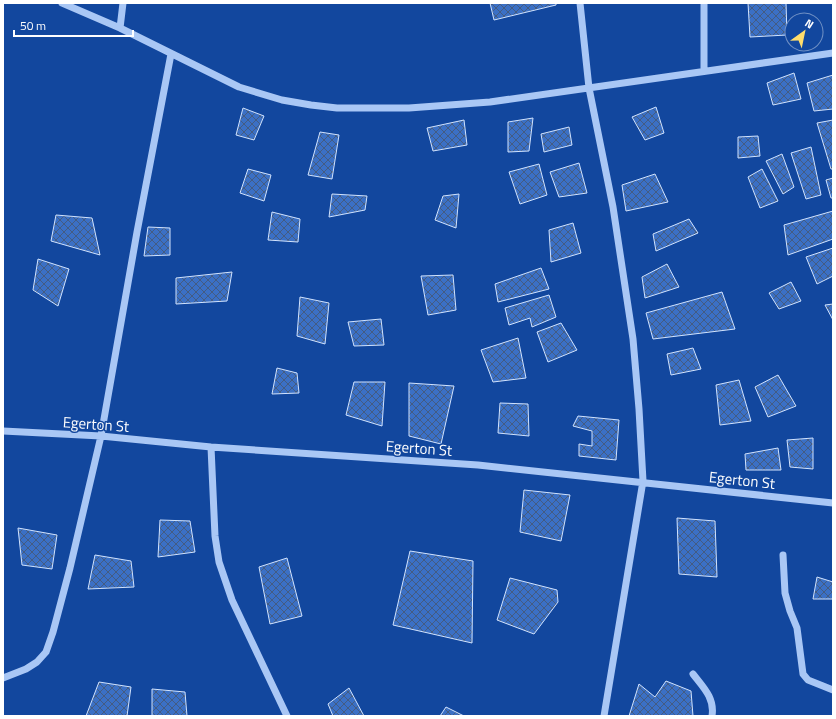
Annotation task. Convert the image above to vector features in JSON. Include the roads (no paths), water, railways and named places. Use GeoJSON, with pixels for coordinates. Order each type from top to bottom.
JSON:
{"type":"FeatureCollection","features":[{"type":"Feature","properties":{"kind":"street"},"geometry":{"type":"LineString","coordinates":[[62,3],[120,28],[239,87],[282,100],[337,108],[409,108],[483,102],[833,52]]}},
{"type":"Feature","properties":{"kind":"street"},"geometry":{"type":"LineString","coordinates":[[120,28],[124,3]]}},
{"type":"Feature","properties":{"kind":"street"},"geometry":{"type":"LineString","coordinates":[[580,3],[589,88],[613,207],[633,339],[640,409],[643,482],[604,716]]}},
{"type":"Feature","properties":{"kind":"street"},"geometry":{"type":"LineString","coordinates":[[704,3],[704,71]]}},
{"type":"Feature","properties":{"kind":"street"},"geometry":{"type":"LineString","coordinates":[[3,678],[26,669],[37,662],[46,652],[70,568],[101,436],[170,54]]}},
{"type":"Feature","properties":{"kind":"street","name":"Egerton St"},"geometry":{"type":"LineString","coordinates":[[3,431],[101,436],[211,447],[478,465],[833,503]]}},
{"type":"Feature","properties":{"kind":"street"},"geometry":{"type":"LineString","coordinates":[[211,447],[215,536],[218,562],[232,600],[287,716]]}},
{"type":"Feature","properties":{"kind":"street"},"geometry":{"type":"LineString","coordinates":[[783,555],[785,593],[788,605],[798,628],[804,674],[808,680],[833,690]]}},
{"type":"Feature","properties":{"kind":"street"},"geometry":{"type":"LineString","coordinates":[[693,674],[710,697],[712,704],[712,716]]}}]}
